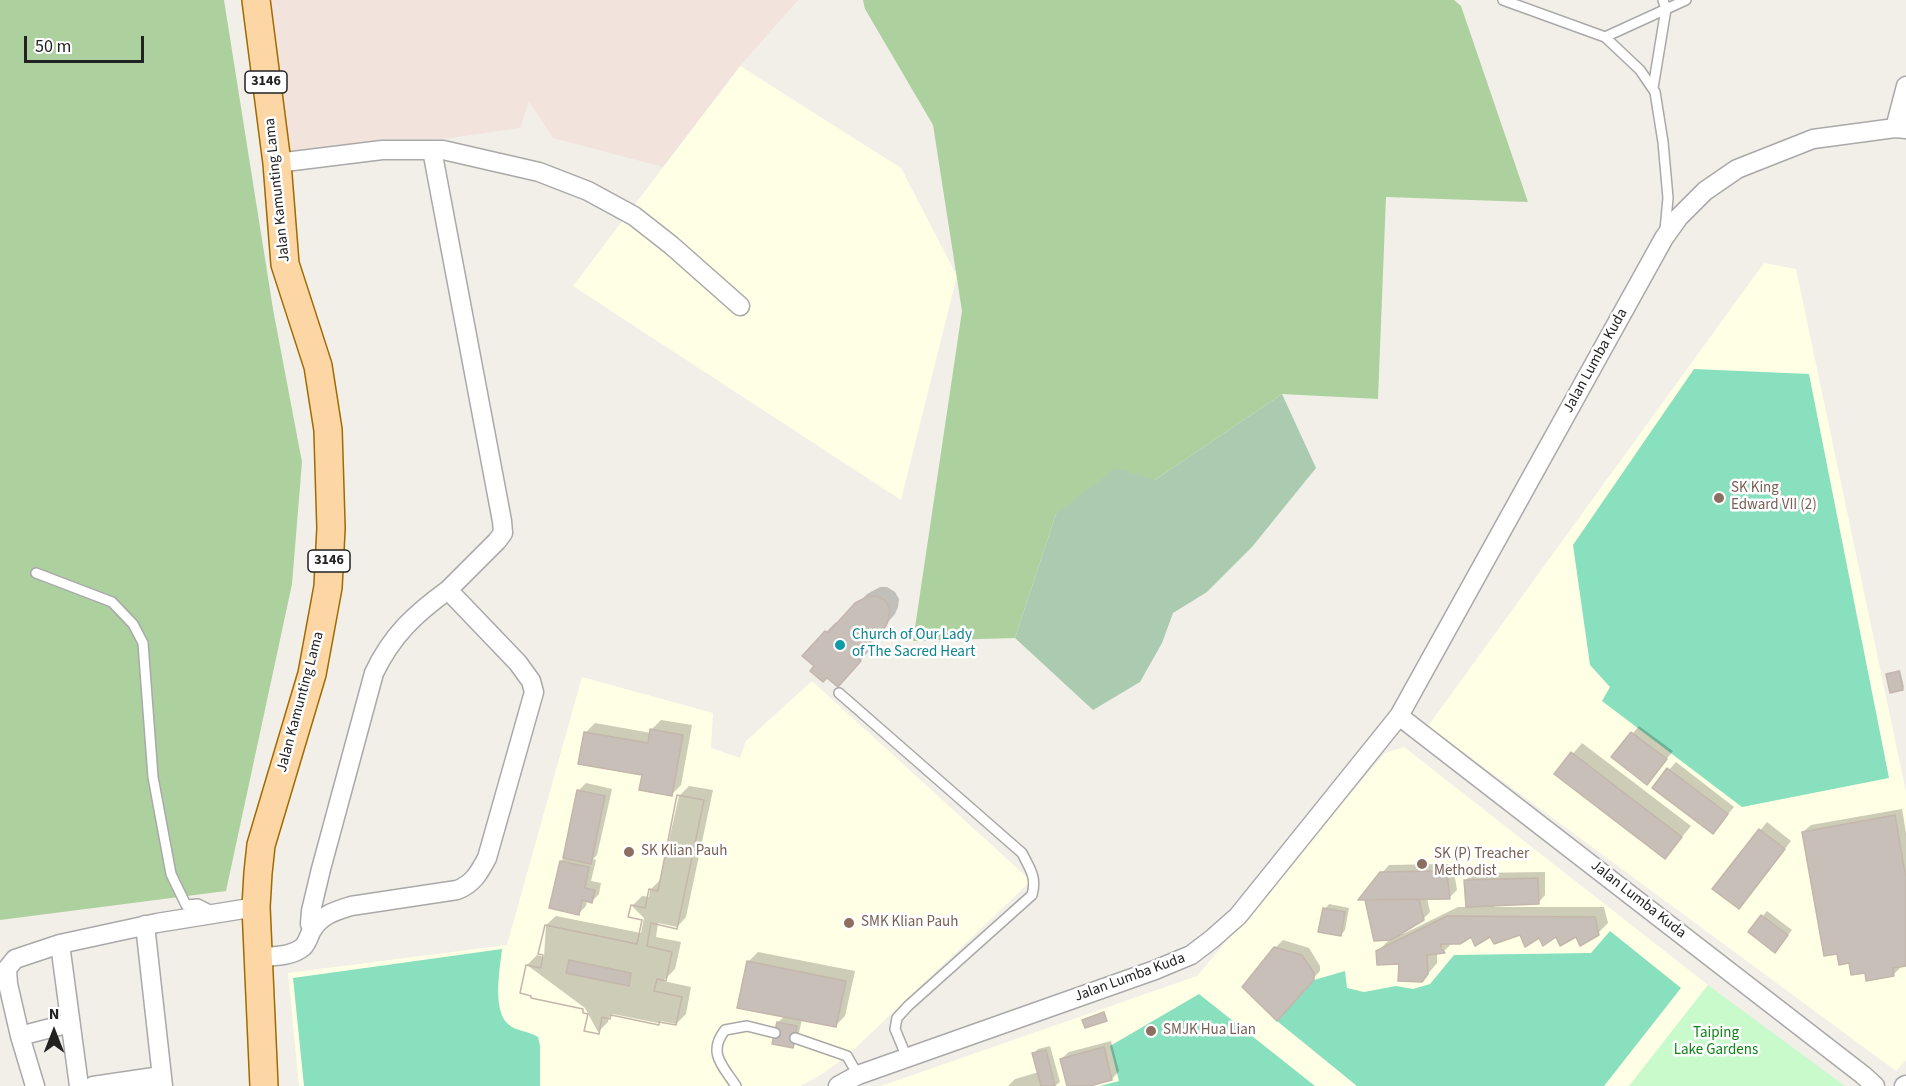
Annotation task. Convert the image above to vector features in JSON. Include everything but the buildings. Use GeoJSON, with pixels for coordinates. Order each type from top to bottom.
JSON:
{"type":"FeatureCollection","features":[{"type":"Feature","properties":{"kind":"main road","name":"Jalan Kamunting Lama"},"geometry":{"type":"LineString","coordinates":[[256,0],[277,163],[285,264],[318,366],[328,430],[331,528],[327,587],[312,674],[261,845],[256,907],[264,1086]]}},
{"type":"Feature","properties":{"kind":"street"},"geometry":{"type":"LineString","coordinates":[[1900,129],[1906,86]]}},
{"type":"Feature","properties":{"kind":"street","name":"Jalan Lumba Kuda"},"geometry":{"type":"LineString","coordinates":[[838,1086],[858,1075],[1155,970],[1191,955],[1238,916],[1399,716],[1664,238],[1679,217],[1705,191],[1737,169],[1813,139],[1900,129]]}},
{"type":"Feature","properties":{"kind":"street"},"geometry":{"type":"LineString","coordinates":[[277,163],[382,150],[443,150],[539,172],[588,191],[634,216],[671,245],[740,306]]}},
{"type":"Feature","properties":{"kind":"street"},"geometry":{"type":"LineString","coordinates":[[313,929],[310,924],[311,911],[321,869],[374,673],[383,654],[399,632],[424,608],[448,590],[503,533],[432,150]]}},
{"type":"Feature","properties":{"kind":"street"},"geometry":{"type":"LineString","coordinates":[[258,957],[295,952],[307,943],[313,929],[324,916],[351,906],[457,890],[468,886],[477,876],[487,858],[534,692],[531,681],[518,663],[448,590]]}},
{"type":"Feature","properties":{"kind":"street","name":"Jalan Lumba Kuda"},"geometry":{"type":"LineString","coordinates":[[1399,716],[1875,1086]]}},
{"type":"Feature","properties":{"kind":"street"},"geometry":{"type":"LineString","coordinates":[[35,1086],[8,984],[7,969],[15,959],[60,944],[145,926],[256,907]]}},
{"type":"Feature","properties":{"kind":"street"},"geometry":{"type":"LineString","coordinates":[[93,1086],[162,1081],[145,926]]}},
{"type":"Feature","properties":{"kind":"street"},"geometry":{"type":"LineString","coordinates":[[60,944],[79,1086]]}},
{"type":"Feature","properties":{"kind":"street"},"geometry":{"type":"LineString","coordinates":[[20,1036],[70,1023]]}},
{"type":"Feature","properties":{"kind":"lane"},"geometry":{"type":"LineString","coordinates":[[1503,0],[1605,37],[1640,70],[1653,88],[1663,142],[1668,198],[1664,238]]}},
{"type":"Feature","properties":{"kind":"lane"},"geometry":{"type":"LineString","coordinates":[[1605,37],[1664,5],[1686,0]]}},
{"type":"Feature","properties":{"kind":"lane"},"geometry":{"type":"LineString","coordinates":[[1653,88],[1664,5]]}},
{"type":"Feature","properties":{"kind":"lane"},"geometry":{"type":"LineString","coordinates":[[36,573],[112,602],[133,624],[143,643],[153,777],[171,874],[186,905],[198,904],[217,913]]}},
{"type":"Feature","properties":{"kind":"lane"},"geometry":{"type":"LineString","coordinates":[[839,693],[1022,853],[1035,883],[1032,895],[897,1018],[896,1029],[907,1058]]}},
{"type":"Feature","properties":{"kind":"lane"},"geometry":{"type":"LineString","coordinates":[[736,1086],[717,1058],[718,1039],[725,1030],[747,1026],[775,1033]]}},
{"type":"Feature","properties":{"kind":"lane"},"geometry":{"type":"LineString","coordinates":[[795,1038],[848,1056],[858,1075]]}},
{"type":"Feature","properties":{"kind":"shaded area"},"geometry":{"type":"Polygon","coordinates":[[[253,0],[798,0],[740,66],[663,167],[553,138],[529,102],[520,128],[277,163],[253,0]]]}},
{"type":"Feature","properties":{"kind":"shaded area"},"geometry":{"type":"Polygon","coordinates":[[[740,66],[901,168],[957,276],[901,500],[573,286],[740,66]]]}},
{"type":"Feature","properties":{"kind":"shaded area","name":"SK King Edward VII (2)"},"geometry":{"type":"Polygon","coordinates":[[[1764,263],[1796,269],[1906,792],[1906,1060],[1896,1071],[1428,726],[1764,263]]]}},
{"type":"Feature","properties":{"kind":"shaded area"},"geometry":{"type":"Polygon","coordinates":[[[1282,394],[1316,468],[1252,547],[1207,592],[1173,613],[1162,643],[1140,682],[1093,710],[1015,638],[1056,514],[1116,468],[1155,480],[1282,394]]]}},
{"type":"Feature","properties":{"kind":"shaded area"},"geometry":{"type":"Polygon","coordinates":[[[582,677],[713,713],[711,748],[740,758],[746,741],[812,681],[1031,881],[847,1056],[800,1086],[299,1086],[288,973],[507,945],[582,677]]]}},
{"type":"Feature","properties":{"kind":"shaded area","name":"SK (P) Treacher Methodist"},"geometry":{"type":"Polygon","coordinates":[[[1404,747],[1708,985],[1629,1086],[881,1086],[1197,976],[1385,753],[1404,747]]]}},
{"type":"Feature","properties":{"kind":"green space"},"geometry":{"type":"Polygon","coordinates":[[[0,0],[224,0],[273,309],[302,462],[292,584],[226,891],[0,920],[0,0]]]}},
{"type":"Feature","properties":{"kind":"green space"},"geometry":{"type":"Polygon","coordinates":[[[863,0],[1454,0],[1461,6],[1528,202],[1386,197],[1378,399],[1282,394],[1155,480],[1056,514],[1015,638],[913,641],[962,311],[933,125],[865,9],[863,0]]]}},
{"type":"Feature","properties":{"kind":"green space"},"geometry":{"type":"Polygon","coordinates":[[[1694,369],[1809,374],[1889,778],[1742,807],[1602,701],[1610,687],[1590,665],[1573,545],[1694,369]]]}},
{"type":"Feature","properties":{"kind":"green space"},"geometry":{"type":"Polygon","coordinates":[[[1610,931],[1681,988],[1604,1086],[1357,1086],[1277,1021],[1314,980],[1345,971],[1347,988],[1364,992],[1396,986],[1413,989],[1430,984],[1454,955],[1591,953],[1610,931]]]}},
{"type":"Feature","properties":{"kind":"green space"},"geometry":{"type":"Polygon","coordinates":[[[502,949],[498,988],[500,1009],[508,1024],[538,1037],[540,1086],[304,1086],[293,978],[502,949]]]}},
{"type":"Feature","properties":{"kind":"green space","name":"Taiping Lake Gardens"},"geometry":{"type":"Polygon","coordinates":[[[1708,985],[1845,1086],[1629,1086],[1708,985]]]}},
{"type":"Feature","properties":{"kind":"green space"},"geometry":{"type":"Polygon","coordinates":[[[1199,994],[1315,1086],[1100,1086],[1119,1081],[1110,1046],[1199,994]]]}},
{"type":"Feature","properties":{"kind":"place","name":"SK King Edward VII (2)"},"geometry":{"type":"Point","coordinates":[1719,498]}},
{"type":"Feature","properties":{"kind":"place","name":"Church of Our Lady of The Sacred Heart"},"geometry":{"type":"Point","coordinates":[840,645]}},
{"type":"Feature","properties":{"kind":"place","name":"SK Klian Pauh"},"geometry":{"type":"Point","coordinates":[629,852]}},
{"type":"Feature","properties":{"kind":"place","name":"SK (P) Treacher Methodist"},"geometry":{"type":"Point","coordinates":[1422,864]}},
{"type":"Feature","properties":{"kind":"place","name":"SMK Klian Pauh"},"geometry":{"type":"Point","coordinates":[849,923]}},
{"type":"Feature","properties":{"kind":"place","name":"SMJK Hua Lian"},"geometry":{"type":"Point","coordinates":[1151,1031]}}]}
